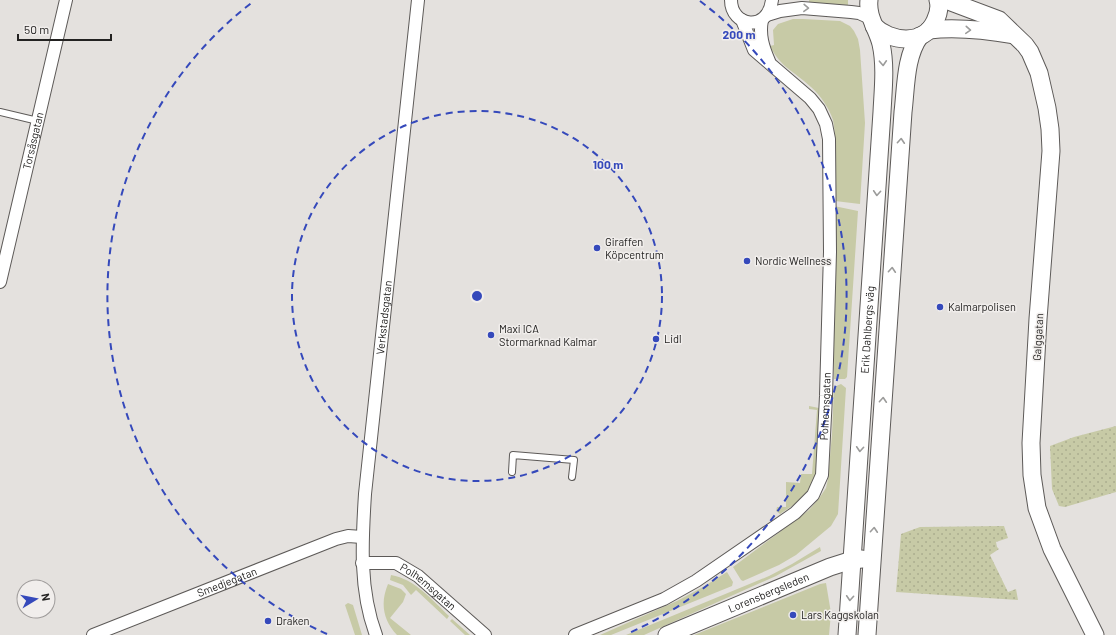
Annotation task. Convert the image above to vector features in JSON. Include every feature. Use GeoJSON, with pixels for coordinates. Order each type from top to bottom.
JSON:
{"type":"FeatureCollection","features":[{"type":"Feature","properties":{"kind":"main road","name":"Erik Dahlbergs väg"},"geometry":{"type":"LineString","coordinates":[[847,635],[882,112],[883,63],[881,44],[868,9],[869,0]]}},
{"type":"Feature","properties":{"kind":"main road","name":"Erik Dahlbergs väg"},"geometry":{"type":"LineString","coordinates":[[867,635],[903,112],[910,58],[913,47],[936,18],[938,11],[938,0]]}},
{"type":"Feature","properties":{"kind":"main road","name":"Galggatan"},"geometry":{"type":"LineString","coordinates":[[946,0],[991,16],[1003,23],[1028,49],[1034,58],[1042,88],[1050,129],[1050,151],[1031,443],[1032,475],[1037,508],[1052,549],[1095,635]]}},
{"type":"Feature","properties":{"kind":"main road"},"geometry":{"type":"LineString","coordinates":[[872,22],[883,34],[898,38],[915,38],[925,33],[949,28],[1014,35]]}},
{"type":"Feature","properties":{"kind":"main road","name":"Lorensbergsleden"},"geometry":{"type":"LineString","coordinates":[[667,635],[830,567],[852,560],[872,558]]}},
{"type":"Feature","properties":{"kind":"street","name":"Torsåsgatan"},"geometry":{"type":"LineString","coordinates":[[0,282],[66,0]]}},
{"type":"Feature","properties":{"kind":"street","name":"Verkstadsgatan"},"geometry":{"type":"LineString","coordinates":[[376,635],[364,585],[362,537],[366,486],[418,0]]}},
{"type":"Feature","properties":{"kind":"street","name":"Polhemsgatan"},"geometry":{"type":"LineString","coordinates":[[575,635],[664,599],[696,581],[795,513],[813,496],[822,475],[830,268],[829,139],[826,124],[820,109],[810,98],[754,50],[742,20],[735,14],[731,6],[731,0]]}},
{"type":"Feature","properties":{"kind":"street","name":"Polhemsgatan"},"geometry":{"type":"LineString","coordinates":[[769,62],[763,46],[760,30],[765,17],[771,9],[772,0]]}},
{"type":"Feature","properties":{"kind":"street"},"geometry":{"type":"LineString","coordinates":[[742,20],[750,22],[780,11],[802,8],[859,13],[872,22]]}},
{"type":"Feature","properties":{"kind":"street","name":"Smedjegatan"},"geometry":{"type":"LineString","coordinates":[[93,635],[336,539],[348,536],[362,537]]}},
{"type":"Feature","properties":{"kind":"street","name":"Polhemsgatan"},"geometry":{"type":"LineString","coordinates":[[362,563],[396,563],[418,576],[484,635]]}},
{"type":"Feature","properties":{"kind":"lane"},"geometry":{"type":"LineString","coordinates":[[0,112],[38,120]]}},
{"type":"Feature","properties":{"kind":"lane"},"geometry":{"type":"LineString","coordinates":[[512,472],[513,455],[566,459],[574,460],[572,477]]}},
{"type":"Feature","properties":{"kind":"green space"},"geometry":{"type":"Polygon","coordinates":[[[809,0],[848,0],[848,5],[809,3],[809,0]]]}},
{"type":"Feature","properties":{"kind":"green space"},"geometry":{"type":"Polygon","coordinates":[[[793,19],[840,21],[850,26],[858,39],[865,123],[860,204],[835,201],[835,136],[833,120],[827,107],[818,94],[783,64],[770,46],[774,45],[773,30],[778,24],[793,19]]]}},
{"type":"Feature","properties":{"kind":"green space"},"geometry":{"type":"Polygon","coordinates":[[[834,206],[858,211],[847,377],[845,379],[834,379],[834,206]]]}},
{"type":"Feature","properties":{"kind":"green space"},"geometry":{"type":"Polygon","coordinates":[[[841,384],[846,388],[838,514],[831,526],[796,555],[779,565],[743,581],[741,580],[733,567],[809,510],[826,488],[832,434],[834,387],[841,384]]]}},
{"type":"Feature","properties":{"kind":"green space"},"geometry":{"type":"Polygon","coordinates":[[[809,406],[819,408],[820,413],[816,477],[801,500],[780,514],[776,511],[777,507],[786,507],[786,482],[800,483],[801,474],[812,474],[817,410],[809,409],[809,406]]]}},
{"type":"Feature","properties":{"kind":"green space"},"geometry":{"type":"Polygon","coordinates":[[[1116,426],[1116,492],[1065,507],[1059,506],[1052,489],[1050,446],[1074,437],[1116,426]]]}},
{"type":"Feature","properties":{"kind":"green space"},"geometry":{"type":"Polygon","coordinates":[[[1004,526],[1008,538],[996,542],[999,549],[990,555],[1008,592],[1016,589],[1018,600],[896,592],[901,534],[920,527],[1004,526]]]}},
{"type":"Feature","properties":{"kind":"green space"},"geometry":{"type":"Polygon","coordinates":[[[820,547],[821,551],[776,576],[644,635],[626,635],[769,576],[820,547]]]}},
{"type":"Feature","properties":{"kind":"green space"},"geometry":{"type":"Polygon","coordinates":[[[727,572],[733,582],[732,586],[611,635],[600,635],[677,601],[727,572]]]}},
{"type":"Feature","properties":{"kind":"green space"},"geometry":{"type":"Polygon","coordinates":[[[391,575],[408,581],[423,591],[449,616],[447,619],[416,590],[411,595],[403,585],[390,580],[391,575]]]}},
{"type":"Feature","properties":{"kind":"green space"},"geometry":{"type":"Polygon","coordinates":[[[826,583],[831,613],[829,635],[694,635],[820,584],[826,583]]]}},
{"type":"Feature","properties":{"kind":"green space"},"geometry":{"type":"Polygon","coordinates":[[[388,584],[401,589],[406,594],[403,602],[390,618],[411,635],[397,635],[386,617],[384,611],[384,598],[388,584]]]}},
{"type":"Feature","properties":{"kind":"green space"},"geometry":{"type":"Polygon","coordinates":[[[348,603],[353,605],[362,635],[355,635],[345,605],[348,603]]]}},
{"type":"Feature","properties":{"kind":"green space"},"geometry":{"type":"Polygon","coordinates":[[[452,619],[470,635],[465,635],[450,621],[452,619]]]}},
{"type":"Feature","properties":{"kind":"place","name":"Giraffen Köpcentrum"},"geometry":{"type":"Point","coordinates":[597,248]}},
{"type":"Feature","properties":{"kind":"place","name":"Nordic Wellness"},"geometry":{"type":"Point","coordinates":[747,261]}},
{"type":"Feature","properties":{"kind":"place","name":"Kalmarpolisen"},"geometry":{"type":"Point","coordinates":[940,307]}},
{"type":"Feature","properties":{"kind":"place","name":"Maxi ICA Stormarknad Kalmar"},"geometry":{"type":"Point","coordinates":[491,335]}},
{"type":"Feature","properties":{"kind":"place","name":"Lidl"},"geometry":{"type":"Point","coordinates":[656,339]}},
{"type":"Feature","properties":{"kind":"place","name":"Lars Kaggskolan"},"geometry":{"type":"Point","coordinates":[793,615]}},
{"type":"Feature","properties":{"kind":"place","name":"Draken"},"geometry":{"type":"Point","coordinates":[268,621]}}]}
